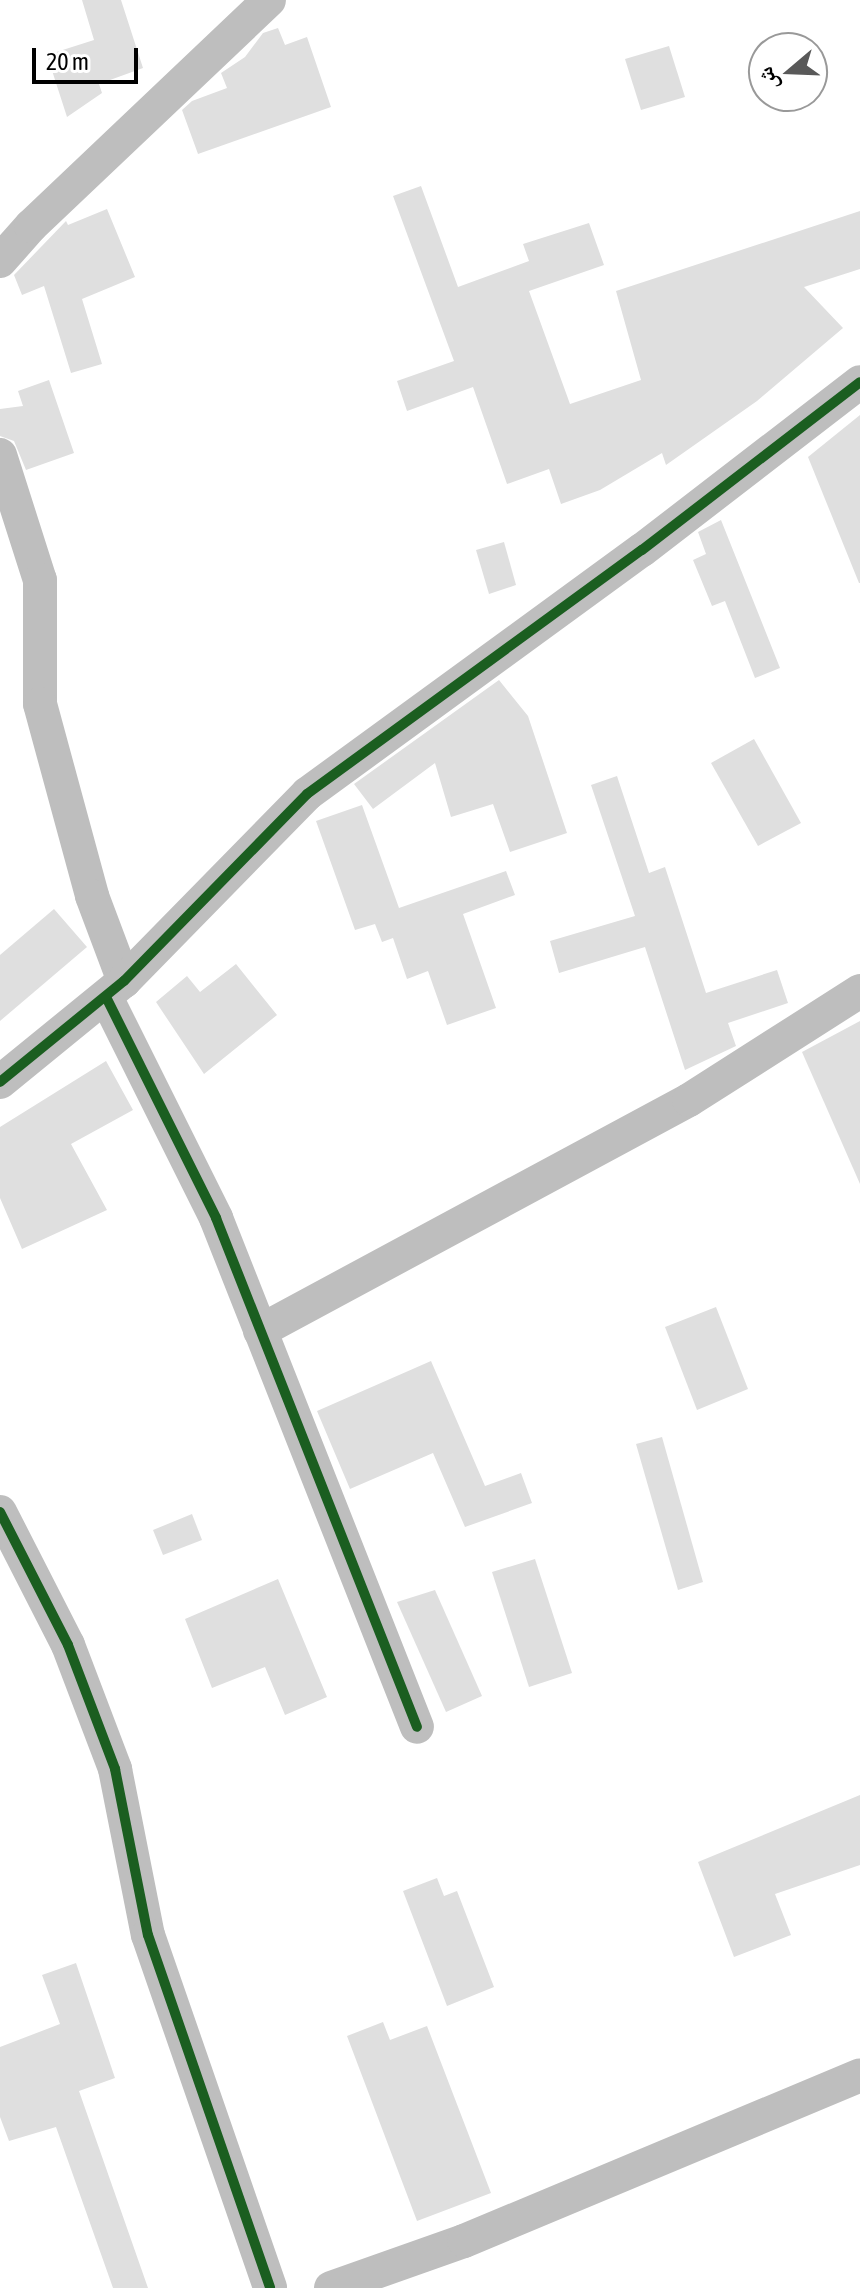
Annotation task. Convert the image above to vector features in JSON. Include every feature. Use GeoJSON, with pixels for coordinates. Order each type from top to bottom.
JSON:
{"type":"FeatureCollection","features":[{"type":"Feature","properties":{"kind":"street"},"geometry":{"type":"LineString","coordinates":[[0,261],[31,226],[269,0]]}},
{"type":"Feature","properties":{"kind":"street"},"geometry":{"type":"LineString","coordinates":[[0,1082],[115,989],[307,794],[642,550],[860,382]]}},
{"type":"Feature","properties":{"kind":"street"},"geometry":{"type":"LineString","coordinates":[[0,455],[40,580],[40,704],[115,989],[216,1218],[417,1727]]}},
{"type":"Feature","properties":{"kind":"street"},"geometry":{"type":"LineString","coordinates":[[260,1331],[689,1100],[860,991]]}},
{"type":"Feature","properties":{"kind":"street"},"geometry":{"type":"LineString","coordinates":[[0,1512],[68,1645],[115,1769],[148,1935],[270,2288]]}},
{"type":"Feature","properties":{"kind":"street"},"geometry":{"type":"LineString","coordinates":[[331,2288],[464,2241],[860,2075]]}},
{"type":"Feature","properties":{"kind":"building"},"geometry":{"type":"Polygon","coordinates":[[[82,0],[121,0],[143,68],[99,84],[102,93],[67,117],[47,55],[94,40],[82,0]]]}},
{"type":"Feature","properties":{"kind":"building"},"geometry":{"type":"Polygon","coordinates":[[[278,28],[285,45],[307,37],[331,107],[198,154],[182,110],[192,101],[227,88],[221,73],[245,57],[263,33],[278,28]]]}},
{"type":"Feature","properties":{"kind":"building"},"geometry":{"type":"Polygon","coordinates":[[[669,46],[685,97],[641,110],[625,59],[669,46]]]}},
{"type":"Feature","properties":{"kind":"building"},"geometry":{"type":"Polygon","coordinates":[[[421,186],[458,287],[529,261],[523,244],[589,223],[604,265],[529,291],[570,404],[641,380],[616,291],[860,211],[860,269],[804,287],[843,328],[757,401],[666,465],[662,453],[600,490],[561,504],[549,469],[507,484],[473,387],[407,411],[397,381],[454,361],[393,196],[421,186]]]}},
{"type":"Feature","properties":{"kind":"building"},"geometry":{"type":"Polygon","coordinates":[[[107,209],[135,277],[82,299],[102,364],[71,373],[44,286],[22,295],[14,275],[66,221],[68,225],[107,209]]]}},
{"type":"Feature","properties":{"kind":"building"},"geometry":{"type":"Polygon","coordinates":[[[49,380],[74,453],[26,470],[14,441],[0,436],[0,409],[23,406],[18,391],[49,380]]]}},
{"type":"Feature","properties":{"kind":"building"},"geometry":{"type":"Polygon","coordinates":[[[860,415],[860,583],[859,583],[808,457],[860,415]]]}},
{"type":"Feature","properties":{"kind":"building"},"geometry":{"type":"Polygon","coordinates":[[[721,520],[780,668],[755,678],[725,601],[712,606],[693,560],[706,554],[698,532],[721,520]]]}},
{"type":"Feature","properties":{"kind":"building"},"geometry":{"type":"Polygon","coordinates":[[[504,542],[516,585],[489,594],[476,550],[504,542]]]}},
{"type":"Feature","properties":{"kind":"building"},"geometry":{"type":"Polygon","coordinates":[[[499,680],[528,716],[567,833],[510,852],[493,804],[451,817],[435,763],[373,809],[354,784],[499,680]]]}},
{"type":"Feature","properties":{"kind":"building"},"geometry":{"type":"Polygon","coordinates":[[[754,739],[801,823],[758,846],[711,763],[754,739]]]}},
{"type":"Feature","properties":{"kind":"building"},"geometry":{"type":"Polygon","coordinates":[[[617,776],[649,873],[665,867],[706,993],[777,970],[788,1003],[728,1023],[736,1046],[685,1070],[645,947],[559,973],[550,941],[635,916],[591,785],[617,776]]]}},
{"type":"Feature","properties":{"kind":"building"},"geometry":{"type":"Polygon","coordinates":[[[362,805],[399,908],[506,871],[515,895],[463,914],[496,1008],[447,1025],[428,971],[407,979],[393,938],[382,942],[375,924],[355,930],[316,821],[362,805]]]}},
{"type":"Feature","properties":{"kind":"building"},"geometry":{"type":"Polygon","coordinates":[[[54,909],[87,947],[0,1021],[0,955],[54,909]]]}},
{"type":"Feature","properties":{"kind":"building"},"geometry":{"type":"Polygon","coordinates":[[[236,964],[277,1015],[204,1074],[156,1002],[187,976],[200,992],[236,964]]]}},
{"type":"Feature","properties":{"kind":"building"},"geometry":{"type":"Polygon","coordinates":[[[860,1021],[860,1184],[802,1052],[860,1021]]]}},
{"type":"Feature","properties":{"kind":"building"},"geometry":{"type":"Polygon","coordinates":[[[106,1061],[133,1110],[71,1144],[107,1210],[22,1249],[0,1198],[0,1127],[106,1061]]]}},
{"type":"Feature","properties":{"kind":"building"},"geometry":{"type":"Polygon","coordinates":[[[716,1307],[748,1389],[697,1410],[665,1327],[716,1307]]]}},
{"type":"Feature","properties":{"kind":"building"},"geometry":{"type":"Polygon","coordinates":[[[431,1361],[485,1486],[521,1473],[532,1503],[465,1527],[433,1453],[350,1489],[317,1411],[431,1361]]]}},
{"type":"Feature","properties":{"kind":"building"},"geometry":{"type":"Polygon","coordinates":[[[662,1437],[703,1582],[678,1590],[636,1444],[662,1437]]]}},
{"type":"Feature","properties":{"kind":"building"},"geometry":{"type":"Polygon","coordinates":[[[192,1514],[202,1540],[163,1555],[153,1530],[192,1514]]]}},
{"type":"Feature","properties":{"kind":"building"},"geometry":{"type":"Polygon","coordinates":[[[535,1559],[572,1673],[529,1687],[492,1572],[535,1559]]]}},
{"type":"Feature","properties":{"kind":"building"},"geometry":{"type":"Polygon","coordinates":[[[278,1579],[327,1697],[285,1715],[265,1667],[212,1688],[185,1619],[278,1579]]]}},
{"type":"Feature","properties":{"kind":"building"},"geometry":{"type":"Polygon","coordinates":[[[435,1590],[482,1696],[446,1712],[397,1602],[435,1590]]]}},
{"type":"Feature","properties":{"kind":"building"},"geometry":{"type":"Polygon","coordinates":[[[860,1795],[860,1865],[775,1894],[791,1935],[734,1957],[698,1862],[860,1795]]]}},
{"type":"Feature","properties":{"kind":"building"},"geometry":{"type":"Polygon","coordinates":[[[437,1878],[444,1896],[457,1891],[494,1987],[447,2006],[403,1891],[437,1878]]]}},
{"type":"Feature","properties":{"kind":"building"},"geometry":{"type":"Polygon","coordinates":[[[76,1963],[115,2078],[79,2091],[148,2288],[113,2288],[56,2127],[9,2141],[0,2117],[0,2047],[60,2024],[42,1975],[76,1963]]]}},
{"type":"Feature","properties":{"kind":"building"},"geometry":{"type":"Polygon","coordinates":[[[383,2022],[390,2040],[427,2026],[491,2193],[417,2221],[347,2036],[383,2022]]]}},
{"type":"Feature","properties":{"kind":"cycle path"},"geometry":{"type":"LineString","coordinates":[[0,1082],[124,981],[307,794],[642,550],[860,382]]}},
{"type":"Feature","properties":{"kind":"cycle path"},"geometry":{"type":"LineString","coordinates":[[106,997],[216,1218],[417,1727]]}},
{"type":"Feature","properties":{"kind":"cycle path"},"geometry":{"type":"LineString","coordinates":[[0,1512],[68,1645],[115,1769],[148,1935],[270,2288]]}}]}
